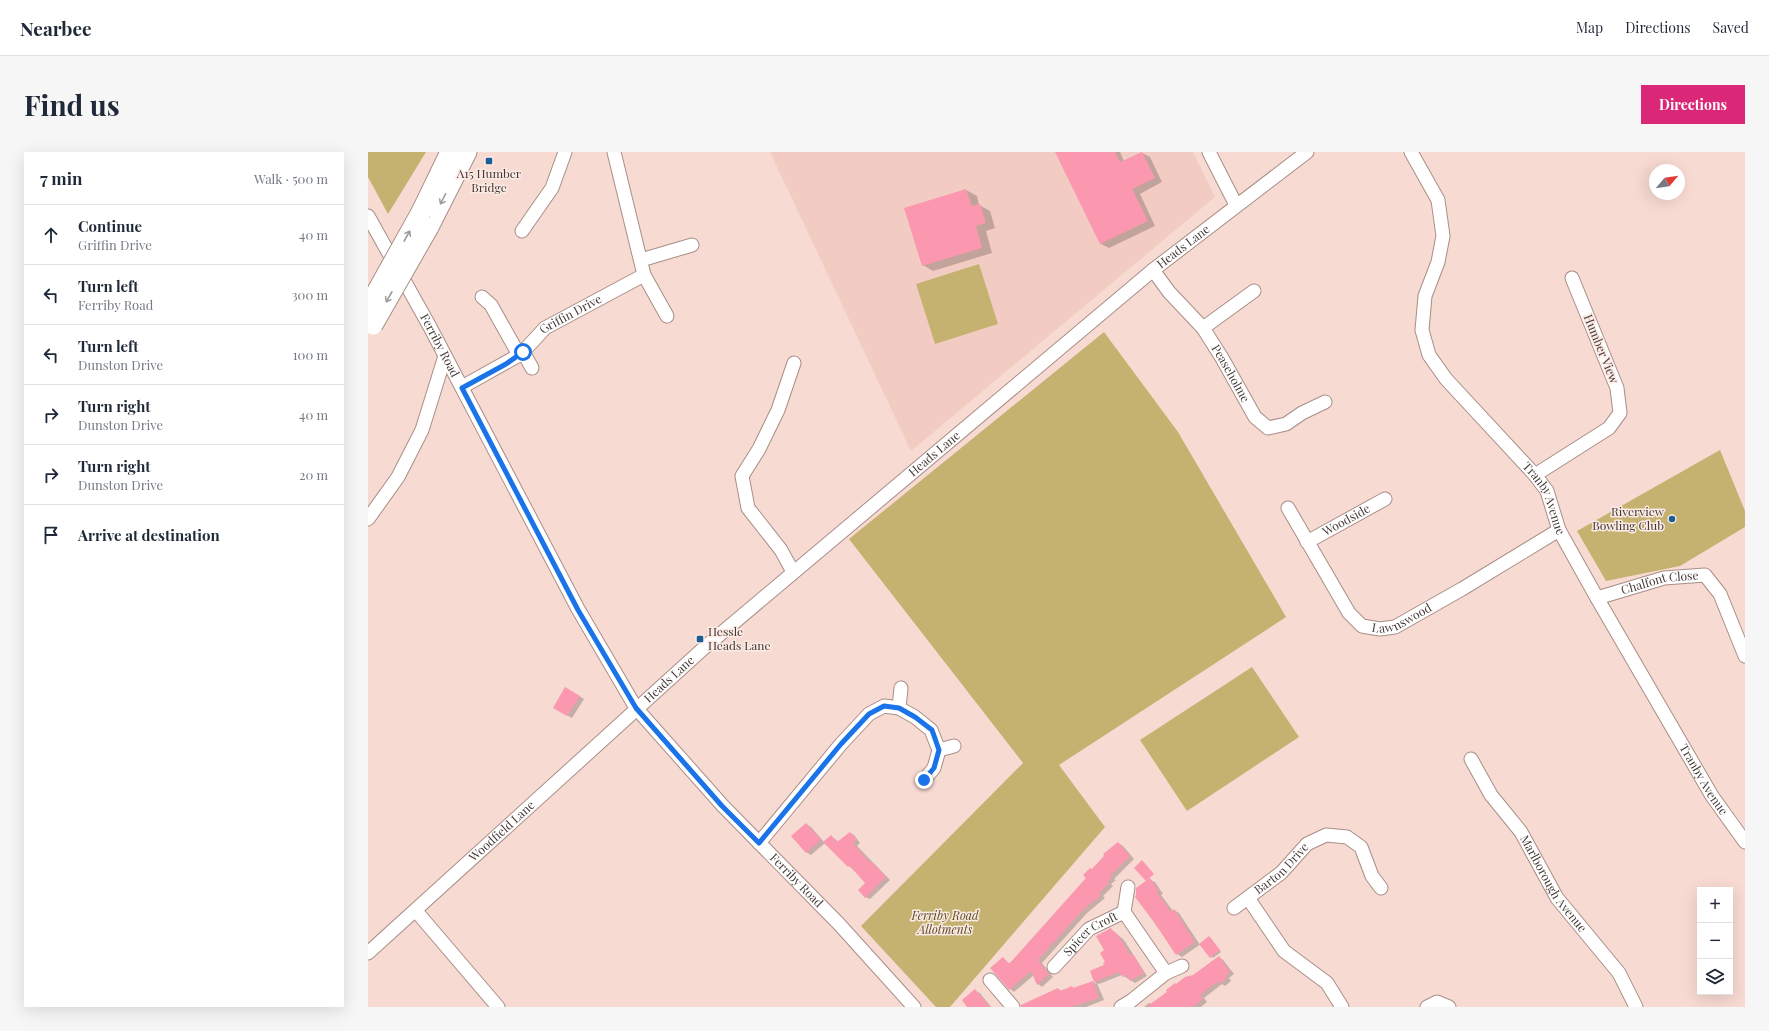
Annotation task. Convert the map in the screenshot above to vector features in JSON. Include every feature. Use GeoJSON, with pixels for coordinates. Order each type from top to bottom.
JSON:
{"type":"FeatureCollection","features":[{"type":"Feature","properties":{"kind":"highway"},"geometry":{"type":"LineString","coordinates":[[425,220],[450,152]]}},
{"type":"Feature","properties":{"kind":"highway"},"geometry":{"type":"LineString","coordinates":[[370,322],[425,220],[467,152]]}},
{"type":"Feature","properties":{"kind":"street"},"geometry":{"type":"LineString","coordinates":[[522,231],[552,188],[565,152]]}},
{"type":"Feature","properties":{"kind":"street"},"geometry":{"type":"LineString","coordinates":[[614,152],[644,275],[667,316]]}},
{"type":"Feature","properties":{"kind":"street"},"geometry":{"type":"LineString","coordinates":[[1209,152],[1236,205]]}},
{"type":"Feature","properties":{"kind":"street","name":"Heads Lane"},"geometry":{"type":"LineString","coordinates":[[636,708],[793,572],[1153,270],[1307,152]]}},
{"type":"Feature","properties":{"kind":"street","name":"Tranby Avenue"},"geometry":{"type":"LineString","coordinates":[[1412,152],[1438,200],[1444,236],[1438,262],[1425,296],[1422,330],[1429,355],[1446,379],[1535,475],[1547,491],[1559,530],[1597,598],[1712,796],[1745,842]]}},
{"type":"Feature","properties":{"kind":"street","name":"Ferriby Road"},"geometry":{"type":"LineString","coordinates":[[368,216],[446,356],[578,610],[636,708],[722,806],[839,924],[914,1007]]}},
{"type":"Feature","properties":{"kind":"street"},"geometry":{"type":"LineString","coordinates":[[641,260],[692,245]]}},
{"type":"Feature","properties":{"kind":"street","name":"Peaseholme"},"geometry":{"type":"LineString","coordinates":[[1153,270],[1169,292],[1203,328],[1222,358],[1255,417],[1268,428],[1286,424],[1302,413],[1325,402]]}},
{"type":"Feature","properties":{"kind":"street","name":"Griffin Drive"},"geometry":{"type":"LineString","coordinates":[[462,388],[521,353],[545,328],[644,275]]}},
{"type":"Feature","properties":{"kind":"street","name":"Humber View"},"geometry":{"type":"LineString","coordinates":[[1535,475],[1609,428],[1620,412],[1617,388],[1572,278]]}},
{"type":"Feature","properties":{"kind":"street"},"geometry":{"type":"LineString","coordinates":[[1203,328],[1254,291]]}},
{"type":"Feature","properties":{"kind":"street"},"geometry":{"type":"LineString","coordinates":[[482,298],[491,305],[532,368]]}},
{"type":"Feature","properties":{"kind":"street"},"geometry":{"type":"LineString","coordinates":[[368,519],[398,477],[422,430],[446,356]]}},
{"type":"Feature","properties":{"kind":"street"},"geometry":{"type":"LineString","coordinates":[[793,572],[781,550],[748,508],[742,476],[759,449],[778,410],[794,363]]}},
{"type":"Feature","properties":{"kind":"street","name":"Woodside"},"geometry":{"type":"LineString","coordinates":[[1307,542],[1386,500]]}},
{"type":"Feature","properties":{"kind":"street","name":"Lawnswood"},"geometry":{"type":"LineString","coordinates":[[1288,508],[1349,613],[1362,626],[1380,629],[1395,626],[1462,589],[1559,530]]}},
{"type":"Feature","properties":{"kind":"street","name":"Chalfont Close"},"geometry":{"type":"LineString","coordinates":[[1597,598],[1664,578],[1705,575],[1720,594],[1745,656]]}},
{"type":"Feature","properties":{"kind":"street"},"geometry":{"type":"LineString","coordinates":[[899,708],[901,688]]}},
{"type":"Feature","properties":{"kind":"street"},"geometry":{"type":"LineString","coordinates":[[759,843],[841,744],[869,714],[884,706],[899,708],[915,717],[932,730],[939,750],[934,768],[924,780]]}},
{"type":"Feature","properties":{"kind":"street","name":"Woodfield Lane"},"geometry":{"type":"LineString","coordinates":[[368,953],[416,911],[636,708]]}},
{"type":"Feature","properties":{"kind":"street"},"geometry":{"type":"LineString","coordinates":[[939,750],[954,746]]}},
{"type":"Feature","properties":{"kind":"street","name":"Marlborough Avenue"},"geometry":{"type":"LineString","coordinates":[[1471,759],[1491,795],[1521,832],[1557,898],[1619,974],[1636,1007]]}},
{"type":"Feature","properties":{"kind":"street","name":"Barton Drive"},"geometry":{"type":"LineString","coordinates":[[1234,908],[1281,873],[1307,844],[1326,836],[1346,837],[1361,847],[1372,876],[1381,888]]}},
{"type":"Feature","properties":{"kind":"street"},"geometry":{"type":"LineString","coordinates":[[1124,912],[1128,887]]}},
{"type":"Feature","properties":{"kind":"street","name":"Barton Drive"},"geometry":{"type":"LineString","coordinates":[[1248,898],[1284,951],[1327,983],[1342,1007]]}},
{"type":"Feature","properties":{"kind":"street"},"geometry":{"type":"LineString","coordinates":[[416,911],[498,1007]]}},
{"type":"Feature","properties":{"kind":"street","name":"Spicer Croft"},"geometry":{"type":"LineString","coordinates":[[1054,967],[1089,929],[1124,912],[1166,973]]}},
{"type":"Feature","properties":{"kind":"street"},"geometry":{"type":"LineString","coordinates":[[1121,1007],[1131,1002],[1166,973],[1182,966]]}},
{"type":"Feature","properties":{"kind":"street"},"geometry":{"type":"LineString","coordinates":[[990,980],[1013,1007]]}},
{"type":"Feature","properties":{"kind":"street"},"geometry":{"type":"LineString","coordinates":[[1427,1007],[1437,1002],[1449,1007]]}},
{"type":"Feature","properties":{"kind":"shaded area"},"geometry":{"type":"Polygon","coordinates":[[[770,152],[1193,152],[1215,197],[911,451],[770,152]]]}},
{"type":"Feature","properties":{"kind":"green space"},"geometry":{"type":"Polygon","coordinates":[[[368,152],[426,152],[388,214],[368,177],[368,152]]]}},
{"type":"Feature","properties":{"kind":"green space"},"geometry":{"type":"Polygon","coordinates":[[[979,264],[998,324],[935,344],[916,284],[979,264]]]}},
{"type":"Feature","properties":{"kind":"green space","name":"Ferriby Road Allotments"},"geometry":{"type":"Polygon","coordinates":[[[1104,332],[1178,432],[1286,617],[1059,765],[1105,827],[950,1007],[936,1007],[861,926],[1023,763],[849,539],[1104,332]]]}},
{"type":"Feature","properties":{"kind":"green space","name":"Riverview Bowling Club"},"geometry":{"type":"Polygon","coordinates":[[[1720,450],[1745,511],[1745,527],[1680,566],[1606,581],[1577,531],[1720,450]]]}},
{"type":"Feature","properties":{"kind":"green space"},"geometry":{"type":"Polygon","coordinates":[[[1252,667],[1299,737],[1187,811],[1140,740],[1252,667]]]}},
{"type":"Feature","properties":{"kind":"building"},"geometry":{"type":"Polygon","coordinates":[[[1055,152],[1115,152],[1120,162],[1142,152],[1155,178],[1132,189],[1148,221],[1100,244],[1055,152]]]}},
{"type":"Feature","properties":{"kind":"building"},"geometry":{"type":"Polygon","coordinates":[[[966,189],[972,206],[980,204],[986,223],[976,226],[982,248],[922,266],[904,208],[966,189]]]}},
{"type":"Feature","properties":{"kind":"building"},"geometry":{"type":"Polygon","coordinates":[[[565,687],[580,696],[567,716],[553,708],[565,687]]]}},
{"type":"Feature","properties":{"kind":"building"},"geometry":{"type":"Polygon","coordinates":[[[806,823],[821,840],[806,853],[791,836],[806,823]]]}},
{"type":"Feature","properties":{"kind":"building"},"geometry":{"type":"Polygon","coordinates":[[[850,832],[857,840],[853,843],[870,863],[871,861],[886,877],[865,898],[858,890],[865,883],[850,866],[848,867],[823,842],[831,835],[837,842],[850,832]]]}},
{"type":"Feature","properties":{"kind":"building"},"geometry":{"type":"Polygon","coordinates":[[[1118,842],[1130,856],[1110,876],[1112,877],[1108,881],[1109,883],[1099,893],[1101,895],[1082,911],[1038,960],[1049,974],[1037,985],[1031,971],[1009,990],[990,968],[1003,957],[1009,964],[1086,878],[1083,875],[1090,868],[1092,869],[1104,856],[1103,854],[1118,842]]]}},
{"type":"Feature","properties":{"kind":"building"},"geometry":{"type":"Polygon","coordinates":[[[1142,860],[1154,874],[1146,881],[1134,868],[1142,860]]]}},
{"type":"Feature","properties":{"kind":"building"},"geometry":{"type":"Polygon","coordinates":[[[1150,878],[1159,891],[1157,892],[1171,912],[1174,909],[1195,942],[1176,955],[1135,897],[1136,888],[1150,878]]]}},
{"type":"Feature","properties":{"kind":"building"},"geometry":{"type":"Polygon","coordinates":[[[1111,928],[1119,937],[1131,956],[1133,954],[1144,973],[1130,981],[1127,975],[1123,977],[1119,972],[1094,982],[1090,971],[1104,965],[1103,963],[1105,962],[1100,953],[1104,950],[1096,936],[1111,928]]]}},
{"type":"Feature","properties":{"kind":"building"},"geometry":{"type":"Polygon","coordinates":[[[1209,936],[1220,950],[1210,958],[1199,944],[1209,936]]]}},
{"type":"Feature","properties":{"kind":"building"},"geometry":{"type":"Polygon","coordinates":[[[1219,956],[1230,972],[1225,975],[1227,978],[1219,984],[1218,981],[1200,995],[1203,999],[1193,1007],[1146,1007],[1167,992],[1166,990],[1175,983],[1176,984],[1185,977],[1193,975],[1219,956]]]}},
{"type":"Feature","properties":{"kind":"building"},"geometry":{"type":"Polygon","coordinates":[[[1093,981],[1099,998],[1071,1007],[1021,1007],[1021,1005],[1058,988],[1060,991],[1072,986],[1073,988],[1093,981]]]}},
{"type":"Feature","properties":{"kind":"building"},"geometry":{"type":"Polygon","coordinates":[[[975,989],[990,1007],[967,1007],[962,1000],[975,989]]]}},
{"type":"Feature","properties":{"kind":"place","name":"A15 Humber Bridge"},"geometry":{"type":"Point","coordinates":[489,161]}},
{"type":"Feature","properties":{"kind":"place","name":"Riverview Bowling Club"},"geometry":{"type":"Point","coordinates":[1672,519]}},
{"type":"Feature","properties":{"kind":"place","name":"Hessle Heads Lane"},"geometry":{"type":"Point","coordinates":[700,639]}},
{"type":"Feature","properties":{"kind":"route"},"geometry":{"type":"LineString","coordinates":[[523,352],[506,364],[462,388],[578,610],[636,708],[722,806],[759,843],[841,744],[869,714],[884,706],[899,708],[915,717],[932,730],[939,750],[934,768],[924,780]]}}]}
